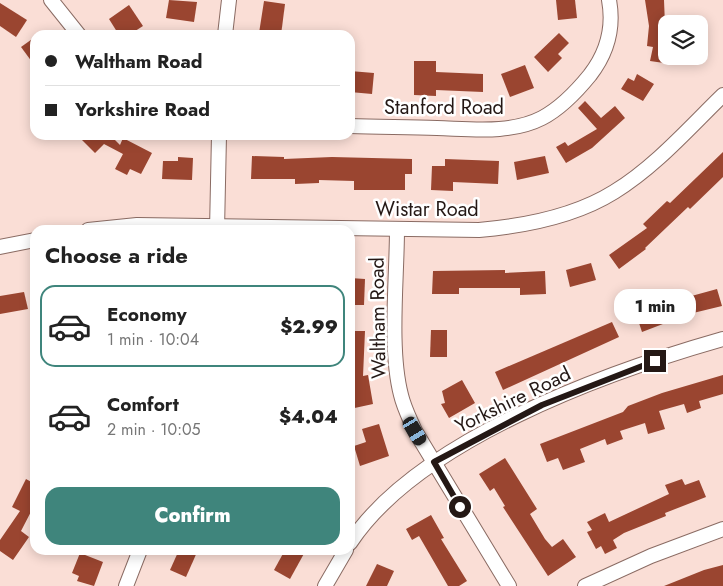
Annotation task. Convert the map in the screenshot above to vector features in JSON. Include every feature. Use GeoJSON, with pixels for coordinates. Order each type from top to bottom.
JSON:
{"type":"FeatureCollection","features":[{"type":"Feature","properties":{"kind":"street"},"geometry":{"type":"LineString","coordinates":[[50,0],[75,30]]}},
{"type":"Feature","properties":{"kind":"street"},"geometry":{"type":"LineString","coordinates":[[226,30],[229,0]]}},
{"type":"Feature","properties":{"kind":"street","name":"Stanford Road"},"geometry":{"type":"LineString","coordinates":[[355,126],[510,128],[541,118],[556,109],[583,84],[596,67],[610,33],[611,12],[609,0]]}},
{"type":"Feature","properties":{"kind":"street","name":"Wistar Road"},"geometry":{"type":"LineString","coordinates":[[355,229],[479,230],[515,227],[568,212],[614,193],[634,178],[723,95]]}},
{"type":"Feature","properties":{"kind":"street"},"geometry":{"type":"LineString","coordinates":[[217,225],[219,140]]}},
{"type":"Feature","properties":{"kind":"street","name":"Waltham Road"},"geometry":{"type":"LineString","coordinates":[[397,229],[396,344],[400,386],[406,410],[434,462],[509,586]]}},
{"type":"Feature","properties":{"kind":"street"},"geometry":{"type":"LineString","coordinates":[[0,247],[30,241]]}},
{"type":"Feature","properties":{"kind":"street","name":"Yorkshire Road"},"geometry":{"type":"LineString","coordinates":[[355,537],[372,515],[397,491],[434,462],[500,426],[610,377],[723,339]]}},
{"type":"Feature","properties":{"kind":"street"},"geometry":{"type":"LineString","coordinates":[[585,586],[650,556],[723,529]]}},
{"type":"Feature","properties":{"kind":"street"},"geometry":{"type":"LineString","coordinates":[[126,586],[138,555]]}},
{"type":"Feature","properties":{"kind":"street"},"geometry":{"type":"LineString","coordinates":[[326,586],[343,555]]}},
{"type":"Feature","properties":{"kind":"building"},"geometry":{"type":"Polygon","coordinates":[[[169,0],[197,2],[194,22],[166,18],[169,0]]]}},
{"type":"Feature","properties":{"kind":"building"},"geometry":{"type":"Polygon","coordinates":[[[556,0],[575,0],[577,18],[558,20],[556,0]]]}},
{"type":"Feature","properties":{"kind":"building"},"geometry":{"type":"Polygon","coordinates":[[[645,0],[664,0],[665,15],[658,15],[658,62],[650,61],[653,47],[647,46],[649,26],[645,0]]]}},
{"type":"Feature","properties":{"kind":"building"},"geometry":{"type":"Polygon","coordinates":[[[264,1],[285,4],[282,30],[259,30],[264,1]]]}},
{"type":"Feature","properties":{"kind":"building"},"geometry":{"type":"Polygon","coordinates":[[[0,3],[27,20],[16,37],[0,26],[0,3]]]}},
{"type":"Feature","properties":{"kind":"building"},"geometry":{"type":"Polygon","coordinates":[[[129,5],[143,26],[137,30],[116,30],[109,19],[129,5]]]}},
{"type":"Feature","properties":{"kind":"building"},"geometry":{"type":"Polygon","coordinates":[[[559,33],[569,43],[558,54],[562,58],[548,72],[534,57],[559,33]]]}},
{"type":"Feature","properties":{"kind":"building"},"geometry":{"type":"Polygon","coordinates":[[[30,41],[30,59],[21,47],[30,41]]]}},
{"type":"Feature","properties":{"kind":"building"},"geometry":{"type":"Polygon","coordinates":[[[414,61],[436,61],[436,72],[483,74],[483,92],[436,90],[436,96],[414,95],[414,61]]]}},
{"type":"Feature","properties":{"kind":"building"},"geometry":{"type":"Polygon","coordinates":[[[525,65],[534,88],[510,97],[501,74],[525,65]]]}},
{"type":"Feature","properties":{"kind":"building"},"geometry":{"type":"Polygon","coordinates":[[[355,71],[374,73],[372,94],[355,92],[355,71]]]}},
{"type":"Feature","properties":{"kind":"building"},"geometry":{"type":"Polygon","coordinates":[[[637,74],[654,84],[643,101],[621,89],[628,78],[634,81],[637,74]]]}},
{"type":"Feature","properties":{"kind":"building"},"geometry":{"type":"Polygon","coordinates":[[[585,101],[601,118],[615,106],[625,118],[592,148],[566,163],[556,147],[565,142],[568,146],[597,129],[578,108],[585,101]]]}},
{"type":"Feature","properties":{"kind":"building"},"geometry":{"type":"Polygon","coordinates":[[[82,140],[115,140],[120,145],[122,140],[127,140],[152,153],[141,174],[130,169],[127,175],[115,169],[123,154],[104,144],[95,153],[82,140]]]}},
{"type":"Feature","properties":{"kind":"building"},"geometry":{"type":"Polygon","coordinates":[[[723,152],[723,177],[690,209],[688,207],[646,249],[619,269],[609,255],[647,228],[643,224],[667,201],[670,203],[723,152]]]}},
{"type":"Feature","properties":{"kind":"building"},"geometry":{"type":"Polygon","coordinates":[[[252,156],[284,157],[284,159],[332,157],[412,159],[412,174],[405,174],[405,190],[354,190],[354,181],[319,180],[319,183],[295,184],[295,179],[251,179],[252,156]]]}},
{"type":"Feature","properties":{"kind":"building"},"geometry":{"type":"Polygon","coordinates":[[[545,156],[549,173],[517,180],[514,162],[545,156]]]}},
{"type":"Feature","properties":{"kind":"building"},"geometry":{"type":"Polygon","coordinates":[[[178,157],[193,158],[192,180],[162,179],[163,161],[178,161],[178,157]]]}},
{"type":"Feature","properties":{"kind":"building"},"geometry":{"type":"Polygon","coordinates":[[[445,159],[499,161],[498,184],[453,182],[453,191],[431,190],[432,166],[445,166],[445,159]]]}},
{"type":"Feature","properties":{"kind":"building"},"geometry":{"type":"Polygon","coordinates":[[[591,263],[596,280],[570,287],[566,270],[591,263]]]}},
{"type":"Feature","properties":{"kind":"building"},"geometry":{"type":"Polygon","coordinates":[[[505,270],[505,273],[545,271],[546,294],[520,295],[520,288],[459,288],[459,294],[432,294],[433,271],[505,270]]]}},
{"type":"Feature","properties":{"kind":"building"},"geometry":{"type":"Polygon","coordinates":[[[355,278],[365,279],[364,305],[355,305],[355,278]]]}},
{"type":"Feature","properties":{"kind":"building"},"geometry":{"type":"Polygon","coordinates":[[[717,289],[722,306],[689,314],[642,332],[636,314],[666,303],[717,289]]]}},
{"type":"Feature","properties":{"kind":"building"},"geometry":{"type":"Polygon","coordinates":[[[24,292],[28,309],[0,314],[0,296],[24,292]]]}},
{"type":"Feature","properties":{"kind":"building"},"geometry":{"type":"Polygon","coordinates":[[[612,322],[619,337],[503,390],[495,372],[612,322]]]}},
{"type":"Feature","properties":{"kind":"building"},"geometry":{"type":"Polygon","coordinates":[[[431,330],[447,330],[447,357],[430,357],[431,330]]]}},
{"type":"Feature","properties":{"kind":"building"},"geometry":{"type":"Polygon","coordinates":[[[355,331],[365,331],[363,376],[368,375],[373,404],[355,408],[355,331]]]}},
{"type":"Feature","properties":{"kind":"building"},"geometry":{"type":"Polygon","coordinates":[[[723,375],[723,394],[699,401],[701,408],[687,413],[684,404],[659,411],[665,429],[648,434],[645,423],[620,431],[623,439],[607,445],[605,439],[580,449],[585,462],[563,470],[558,458],[547,462],[540,444],[623,412],[628,406],[662,393],[723,375]]]}},
{"type":"Feature","properties":{"kind":"building"},"geometry":{"type":"Polygon","coordinates":[[[462,380],[475,403],[449,418],[441,404],[445,403],[442,391],[462,380]]]}},
{"type":"Feature","properties":{"kind":"building"},"geometry":{"type":"Polygon","coordinates":[[[379,424],[389,456],[360,466],[355,446],[366,442],[362,429],[379,424]]]}},
{"type":"Feature","properties":{"kind":"building"},"geometry":{"type":"Polygon","coordinates":[[[505,458],[537,509],[530,514],[545,539],[552,547],[563,539],[576,557],[548,576],[503,507],[505,506],[494,488],[490,491],[479,474],[505,458]]]}},
{"type":"Feature","properties":{"kind":"building"},"geometry":{"type":"Polygon","coordinates":[[[26,479],[30,481],[30,514],[21,531],[29,537],[13,560],[0,551],[0,540],[20,511],[12,507],[26,479]]]}},
{"type":"Feature","properties":{"kind":"building"},"geometry":{"type":"Polygon","coordinates":[[[682,479],[685,485],[699,480],[706,497],[665,513],[666,516],[624,533],[613,540],[617,548],[605,554],[601,546],[596,549],[587,532],[592,530],[587,522],[605,513],[609,522],[669,494],[665,485],[682,479]]]}},
{"type":"Feature","properties":{"kind":"building"},"geometry":{"type":"Polygon","coordinates":[[[431,515],[444,538],[441,539],[467,581],[459,586],[448,586],[419,536],[412,540],[406,529],[431,515]]]}},
{"type":"Feature","properties":{"kind":"building"},"geometry":{"type":"Polygon","coordinates":[[[79,555],[85,555],[103,562],[94,586],[77,581],[79,576],[72,573],[79,555]]]}},
{"type":"Feature","properties":{"kind":"building"},"geometry":{"type":"Polygon","coordinates":[[[177,555],[196,555],[186,577],[170,570],[177,555]]]}},
{"type":"Feature","properties":{"kind":"building"},"geometry":{"type":"Polygon","coordinates":[[[282,555],[303,555],[290,579],[274,570],[282,555]]]}},
{"type":"Feature","properties":{"kind":"building"},"geometry":{"type":"Polygon","coordinates":[[[377,564],[394,571],[387,586],[366,586],[377,564]]]}},
{"type":"Feature","properties":{"kind":"building"},"geometry":{"type":"Polygon","coordinates":[[[723,565],[723,586],[664,586],[704,570],[723,565]]]}},
{"type":"Feature","properties":{"kind":"route"},"geometry":{"type":"LineString","coordinates":[[460,507],[434,462],[542,405],[655,361]]}}]}
